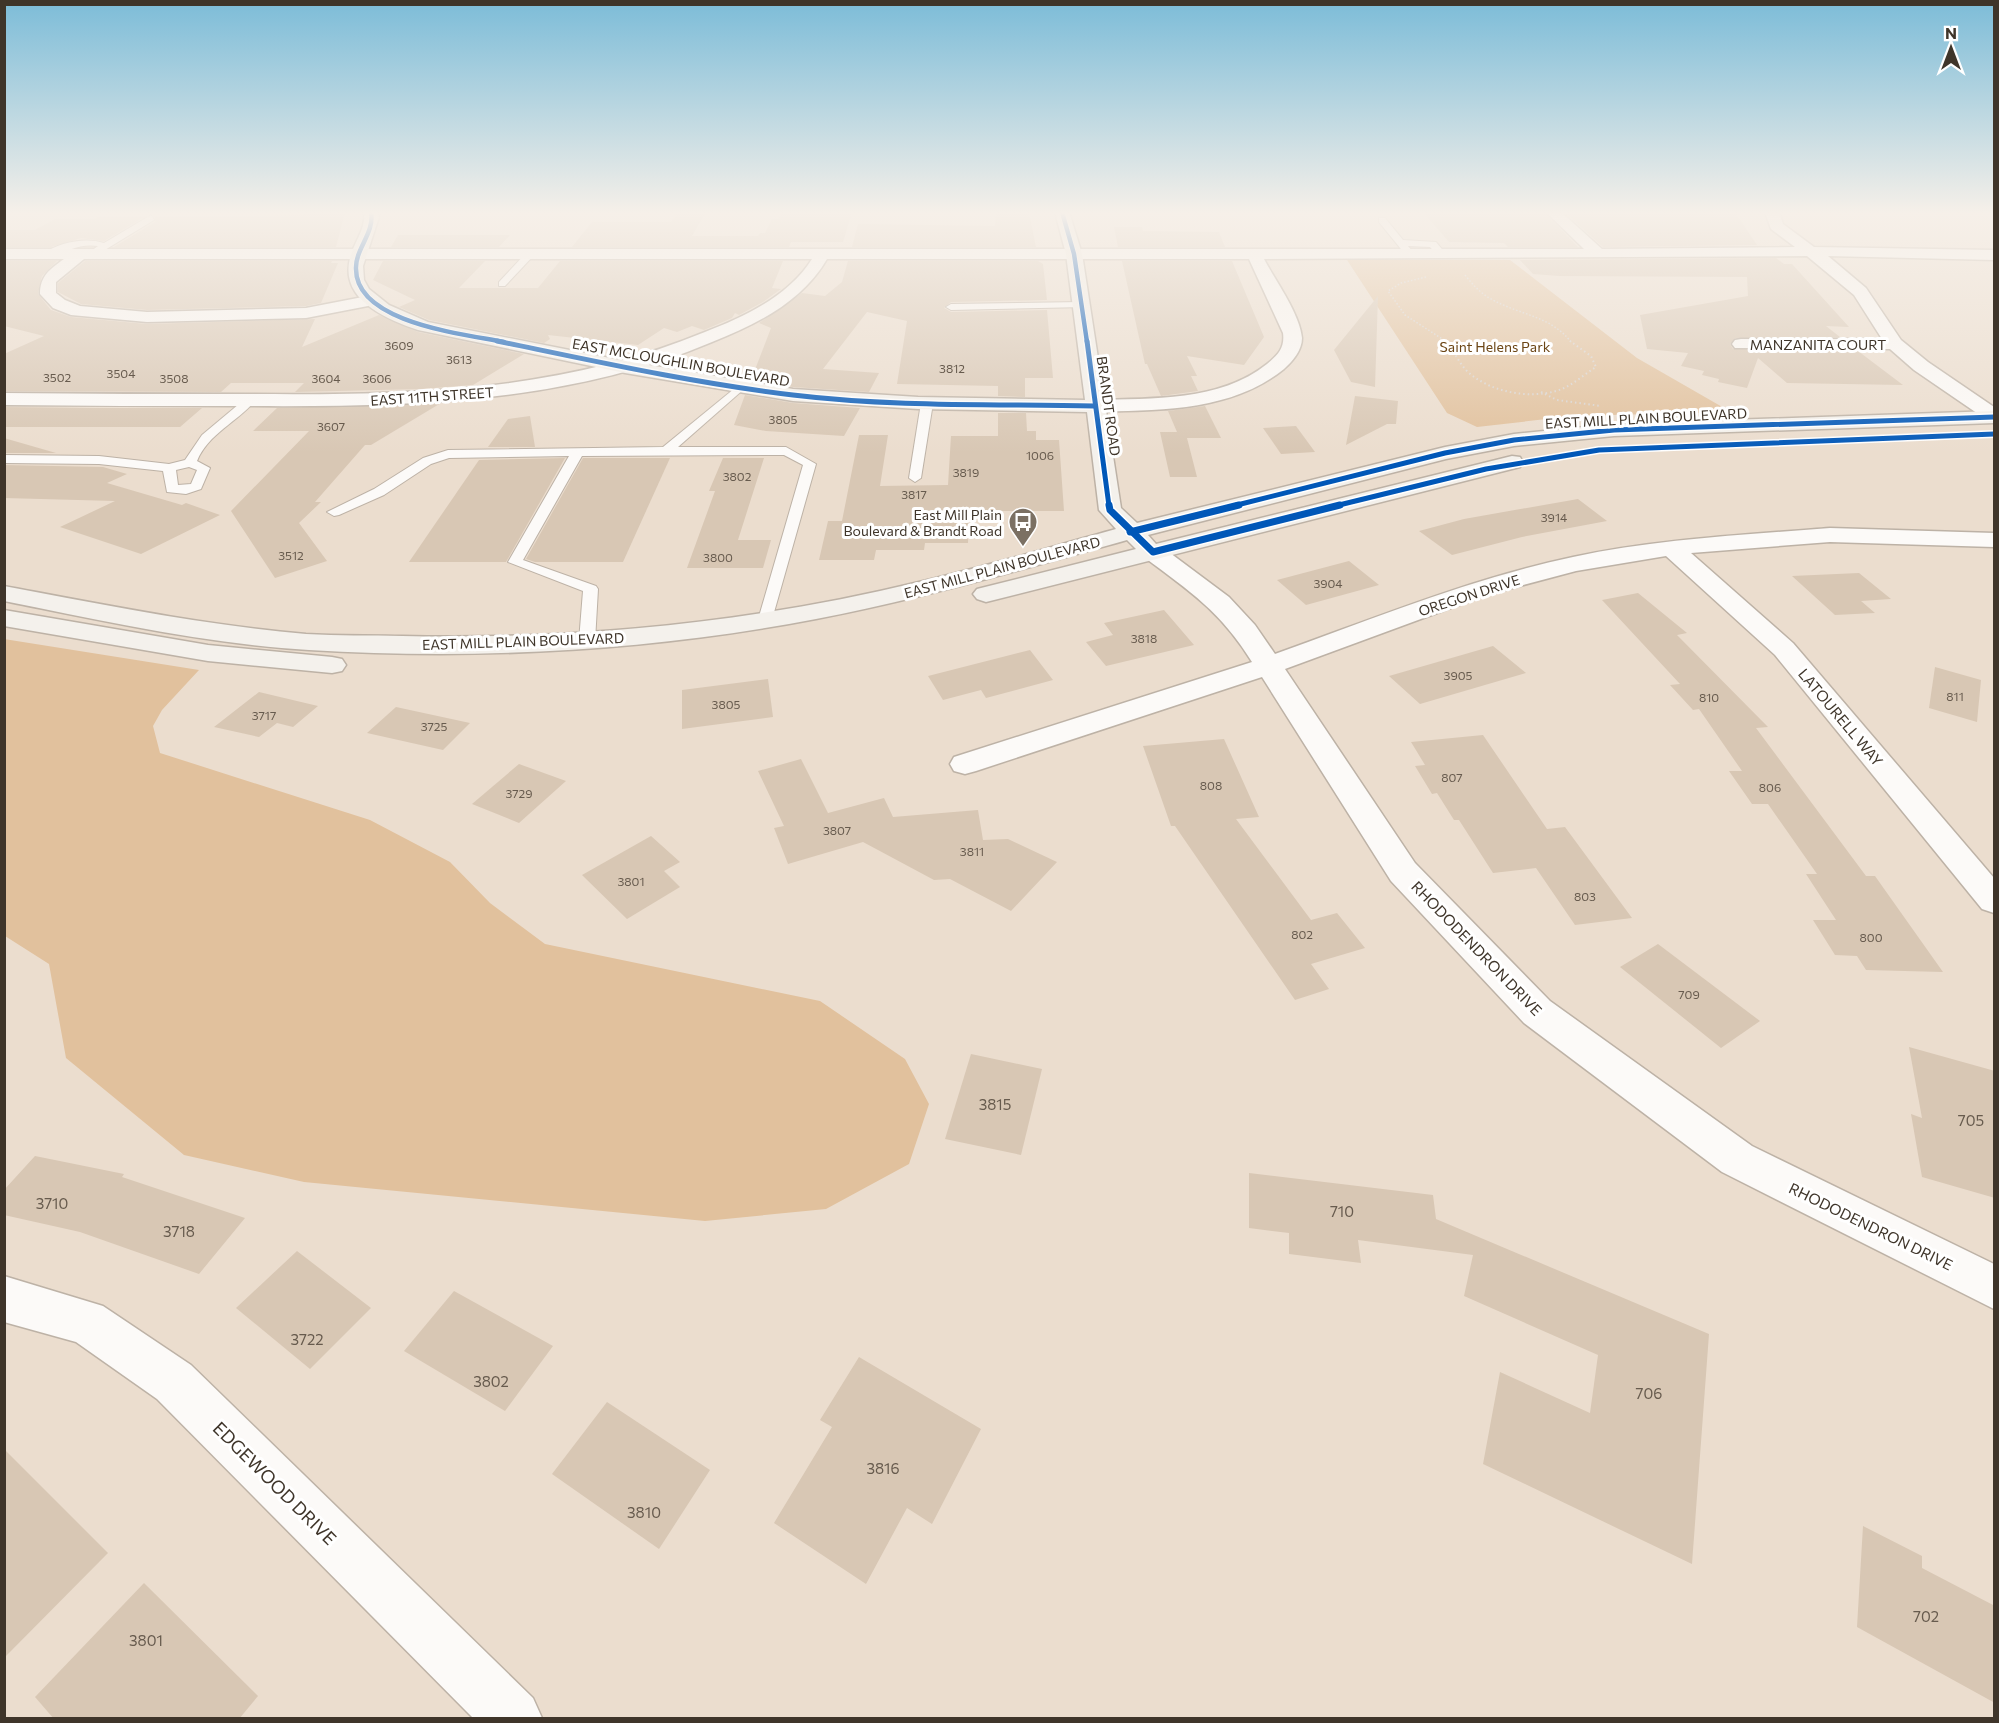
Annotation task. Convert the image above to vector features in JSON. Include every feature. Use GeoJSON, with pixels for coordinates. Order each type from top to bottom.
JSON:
{"type":"FeatureCollection","features":[{"type":"Feature","properties":{"kind":"main road"},"geometry":{"type":"LineString","coordinates":[[363,292],[368,301]]}},
{"type":"Feature","properties":{"kind":"main road","name":"BRANDT ROAD"},"geometry":{"type":"LineString","coordinates":[[1080,292],[1110,510],[1141,542]]}},
{"type":"Feature","properties":{"kind":"main road","name":"EAST MCLOUGHLIN BOULEVARD"},"geometry":{"type":"LineString","coordinates":[[368,301],[400,319],[454,334],[740,387],[844,399],[1094,406]]}},
{"type":"Feature","properties":{"kind":"main road","name":"EAST MILL PLAIN BOULEVARD"},"geometry":{"type":"LineString","coordinates":[[4,618],[151,647],[285,662],[457,667],[578,662],[800,634],[1040,581],[1141,542],[1445,453],[1514,440],[1614,430],[1995,416]]}},
{"type":"Feature","properties":{"kind":"main road","name":"EAST MILL PLAIN BOULEVARD"},"geometry":{"type":"LineString","coordinates":[[4,593],[176,627],[308,642],[476,646],[587,641],[766,620],[923,589],[1538,457],[1599,450],[1995,434]]}},
{"type":"Feature","properties":{"kind":"street"},"geometry":{"type":"LineString","coordinates":[[48,292],[59,304],[77,311],[147,317],[306,313],[368,301]]}},
{"type":"Feature","properties":{"kind":"street","name":"EAST 11TH STREET"},"geometry":{"type":"LineString","coordinates":[[4,399],[249,400],[448,397],[512,390],[625,367],[698,343],[755,316],[789,292]]}},
{"type":"Feature","properties":{"kind":"street","name":"EAST MCLOUGHLIN BOULEVARD"},"geometry":{"type":"LineString","coordinates":[[1094,406],[1206,398],[1250,385],[1274,369],[1290,352],[1292,334],[1272,292]]}},
{"type":"Feature","properties":{"kind":"street"},"geometry":{"type":"LineString","coordinates":[[1860,292],[1895,344],[1921,366],[1995,416]]}},
{"type":"Feature","properties":{"kind":"street","name":"MANZANITA COURT"},"geometry":{"type":"LineString","coordinates":[[1741,344],[1895,344]]}},
{"type":"Feature","properties":{"kind":"street","name":"OREGON DRIVE"},"geometry":{"type":"LineString","coordinates":[[965,764],[1270,665],[1477,590],[1574,564],[1671,548],[1830,535],[1995,540]]}},
{"type":"Feature","properties":{"kind":"street","name":"RHODODENDRON DRIVE"},"geometry":{"type":"LineString","coordinates":[[1141,542],[1220,602],[1246,631],[1403,872],[1537,1012],[1737,1159],[1995,1287]]}},
{"type":"Feature","properties":{"kind":"street","name":"LATOURELL WAY"},"geometry":{"type":"LineString","coordinates":[[1671,548],[1784,649],[1995,900]]}},
{"type":"Feature","properties":{"kind":"street","name":"EDGEWOOD DRIVE"},"geometry":{"type":"LineString","coordinates":[[4,1299],[87,1322],[174,1382],[513,1719]]}},
{"type":"Feature","properties":{"kind":"lane"},"geometry":{"type":"LineString","coordinates":[[951,307],[1082,305]]}},
{"type":"Feature","properties":{"kind":"lane"},"geometry":{"type":"LineString","coordinates":[[666,451],[740,387]]}},
{"type":"Feature","properties":{"kind":"lane"},"geometry":{"type":"LineString","coordinates":[[190,463],[193,454],[206,440],[249,400]]}},
{"type":"Feature","properties":{"kind":"lane"},"geometry":{"type":"LineString","coordinates":[[915,478],[927,403]]}},
{"type":"Feature","properties":{"kind":"lane"},"geometry":{"type":"LineString","coordinates":[[578,452],[515,562],[591,589],[587,641]]}},
{"type":"Feature","properties":{"kind":"lane"},"geometry":{"type":"LineString","coordinates":[[334,513],[379,492],[427,461],[448,454],[786,452],[810,464],[766,620]]}},
{"type":"Feature","properties":{"kind":"lane"},"geometry":{"type":"LineString","coordinates":[[4,459],[99,460],[169,468],[190,463],[204,468],[196,486],[192,489],[172,489],[169,468]]}},
{"type":"Feature","properties":{"kind":"path"},"geometry":{"type":"LineString","coordinates":[[1389,292],[1393,303],[1423,328],[1443,338],[1468,372],[1483,382],[1506,390],[1554,391],[1570,385],[1596,367],[1594,358],[1588,351],[1573,345],[1562,331],[1536,316],[1495,304],[1479,292]]}},
{"type":"Feature","properties":{"kind":"green space","name":"Saint Helens Park"},"geometry":{"type":"Polygon","coordinates":[[[1368,292],[1552,292],[1637,358],[1731,412],[1573,416],[1477,427],[1447,413],[1368,292]]]}},
{"type":"Feature","properties":{"kind":"green space"},"geometry":{"type":"Polygon","coordinates":[[[4,639],[199,670],[162,710],[153,726],[160,753],[370,820],[450,862],[490,903],[545,944],[820,1001],[905,1059],[929,1104],[909,1164],[826,1209],[705,1221],[304,1182],[184,1155],[66,1058],[49,964],[5,936],[4,639]]]}},
{"type":"Feature","properties":{"kind":"building"},"geometry":{"type":"Polygon","coordinates":[[[4,292],[38,292],[51,310],[71,317],[147,324],[315,319],[302,347],[379,315],[418,332],[524,354],[473,385],[421,389],[295,392],[304,383],[231,383],[221,392],[4,391],[4,354],[44,336],[4,326],[4,292]]]}},
{"type":"Feature","properties":{"kind":"building"},"geometry":{"type":"Polygon","coordinates":[[[59,292],[326,292],[321,303],[306,306],[147,310],[81,304],[59,292]]]}},
{"type":"Feature","properties":{"kind":"building"},"geometry":{"type":"Polygon","coordinates":[[[399,292],[776,292],[739,315],[735,313],[732,318],[704,330],[692,326],[677,332],[664,328],[638,345],[548,335],[550,339],[544,343],[429,320],[399,307],[415,300],[399,292]]]}},
{"type":"Feature","properties":{"kind":"building"},"geometry":{"type":"Polygon","coordinates":[[[829,292],[1046,292],[1047,300],[951,302],[944,308],[951,312],[1047,310],[1053,378],[1025,378],[1025,397],[998,396],[998,386],[897,384],[907,321],[867,312],[823,369],[879,373],[869,392],[793,387],[751,380],[771,328],[759,323],[802,293],[825,296],[829,292]]]}},
{"type":"Feature","properties":{"kind":"building"},"geometry":{"type":"Polygon","coordinates":[[[1129,292],[1245,292],[1264,337],[1244,365],[1187,356],[1197,376],[1191,376],[1198,391],[1161,396],[1145,364],[1129,292]]]}},
{"type":"Feature","properties":{"kind":"building"},"geometry":{"type":"Polygon","coordinates":[[[1748,292],[1818,292],[1849,327],[1826,326],[1840,337],[1735,338],[1730,344],[1733,349],[1858,351],[1903,385],[1787,383],[1758,358],[1747,388],[1718,382],[1719,379],[1702,375],[1704,371],[1681,366],[1688,353],[1647,349],[1640,315],[1748,296],[1748,292]]]}},
{"type":"Feature","properties":{"kind":"building"},"geometry":{"type":"Polygon","coordinates":[[[1378,296],[1375,387],[1351,382],[1334,350],[1378,296]]]}},
{"type":"Feature","properties":{"kind":"building"},"geometry":{"type":"Polygon","coordinates":[[[745,395],[793,403],[860,408],[844,436],[766,431],[734,425],[745,395]]]}},
{"type":"Feature","properties":{"kind":"building"},"geometry":{"type":"Polygon","coordinates":[[[1355,396],[1398,401],[1396,424],[1387,424],[1346,445],[1355,396]]]}},
{"type":"Feature","properties":{"kind":"building"},"geometry":{"type":"Polygon","coordinates":[[[441,403],[371,445],[365,445],[315,502],[321,502],[299,523],[327,561],[275,578],[231,511],[309,431],[253,431],[277,408],[441,403]]]}},
{"type":"Feature","properties":{"kind":"building"},"geometry":{"type":"Polygon","coordinates":[[[1205,406],[1221,438],[1187,438],[1197,477],[1170,477],[1160,432],[1177,432],[1168,411],[1205,406]]]}},
{"type":"Feature","properties":{"kind":"building"},"geometry":{"type":"Polygon","coordinates":[[[4,407],[202,408],[180,427],[4,427],[4,407]]]}},
{"type":"Feature","properties":{"kind":"building"},"geometry":{"type":"Polygon","coordinates":[[[998,413],[1026,413],[1027,431],[1036,431],[1036,440],[1059,440],[1064,511],[969,511],[968,543],[925,543],[924,550],[876,550],[874,560],[819,560],[828,521],[842,521],[859,435],[888,435],[880,486],[948,485],[951,436],[998,436],[998,413]]]}},
{"type":"Feature","properties":{"kind":"building"},"geometry":{"type":"Polygon","coordinates":[[[530,416],[535,447],[488,447],[508,419],[530,416]]]}},
{"type":"Feature","properties":{"kind":"building"},"geometry":{"type":"Polygon","coordinates":[[[1296,426],[1315,452],[1281,454],[1263,428],[1296,426]]]}},
{"type":"Feature","properties":{"kind":"building"},"geometry":{"type":"Polygon","coordinates":[[[4,438],[56,453],[4,453],[4,438]]]}},
{"type":"Feature","properties":{"kind":"building"},"geometry":{"type":"Polygon","coordinates":[[[565,458],[506,562],[409,562],[479,460],[565,458]]]}},
{"type":"Feature","properties":{"kind":"building"},"geometry":{"type":"Polygon","coordinates":[[[583,458],[670,458],[623,562],[535,562],[526,559],[583,458]]]}},
{"type":"Feature","properties":{"kind":"building"},"geometry":{"type":"Polygon","coordinates":[[[723,458],[764,458],[738,540],[771,540],[763,568],[687,568],[715,491],[709,491],[723,458]]]}},
{"type":"Feature","properties":{"kind":"building"},"geometry":{"type":"Polygon","coordinates":[[[4,465],[103,467],[127,474],[107,483],[182,505],[186,503],[220,515],[141,554],[60,527],[115,501],[4,498],[4,465]]]}},
{"type":"Feature","properties":{"kind":"building"},"geometry":{"type":"Polygon","coordinates":[[[1578,499],[1607,521],[1522,537],[1452,555],[1419,531],[1464,519],[1578,499]]]}},
{"type":"Feature","properties":{"kind":"building"},"geometry":{"type":"Polygon","coordinates":[[[1349,561],[1379,585],[1306,605],[1277,580],[1349,561]]]}},
{"type":"Feature","properties":{"kind":"building"},"geometry":{"type":"Polygon","coordinates":[[[1859,573],[1891,599],[1861,601],[1875,613],[1835,615],[1792,576],[1859,573]]]}},
{"type":"Feature","properties":{"kind":"building"},"geometry":{"type":"Polygon","coordinates":[[[1638,593],[1687,633],[1677,635],[1768,727],[1756,728],[1866,876],[1875,876],[1943,972],[1866,970],[1857,956],[1835,955],[1813,920],[1836,920],[1806,874],[1817,874],[1768,804],[1752,804],[1729,771],[1742,771],[1699,709],[1693,710],[1670,685],[1680,684],[1602,600],[1638,593]]]}},
{"type":"Feature","properties":{"kind":"building"},"geometry":{"type":"Polygon","coordinates":[[[1164,610],[1194,645],[1106,666],[1086,642],[1113,635],[1104,623],[1164,610]]]}},
{"type":"Feature","properties":{"kind":"building"},"geometry":{"type":"Polygon","coordinates":[[[1493,646],[1526,673],[1420,704],[1389,676],[1493,646]]]}},
{"type":"Feature","properties":{"kind":"building"},"geometry":{"type":"Polygon","coordinates":[[[1030,650],[1053,680],[986,698],[981,690],[943,700],[928,676],[1030,650]]]}},
{"type":"Feature","properties":{"kind":"building"},"geometry":{"type":"Polygon","coordinates":[[[1935,667],[1981,680],[1977,722],[1929,708],[1935,667]]]}},
{"type":"Feature","properties":{"kind":"building"},"geometry":{"type":"Polygon","coordinates":[[[768,679],[773,717],[682,729],[682,690],[768,679]]]}},
{"type":"Feature","properties":{"kind":"building"},"geometry":{"type":"Polygon","coordinates":[[[259,692],[318,706],[293,727],[277,723],[259,737],[214,727],[259,692]]]}},
{"type":"Feature","properties":{"kind":"building"},"geometry":{"type":"Polygon","coordinates":[[[396,707],[470,723],[443,750],[367,733],[396,707]]]}},
{"type":"Feature","properties":{"kind":"building"},"geometry":{"type":"Polygon","coordinates":[[[1483,735],[1547,829],[1565,827],[1632,918],[1575,925],[1536,868],[1493,873],[1459,820],[1454,820],[1437,793],[1432,794],[1415,766],[1425,765],[1411,742],[1483,735]]]}},
{"type":"Feature","properties":{"kind":"building"},"geometry":{"type":"Polygon","coordinates":[[[1224,739],[1259,817],[1236,819],[1311,920],[1337,913],[1365,948],[1311,964],[1329,989],[1295,1000],[1175,826],[1171,826],[1143,746],[1224,739]]]}},
{"type":"Feature","properties":{"kind":"building"},"geometry":{"type":"Polygon","coordinates":[[[801,759],[828,813],[884,798],[893,817],[978,810],[983,840],[1008,839],[1057,862],[1011,911],[950,879],[934,880],[863,842],[788,864],[774,828],[784,826],[758,771],[801,759]]]}},
{"type":"Feature","properties":{"kind":"building"},"geometry":{"type":"Polygon","coordinates":[[[519,764],[566,781],[519,823],[472,804],[519,764]]]}},
{"type":"Feature","properties":{"kind":"building"},"geometry":{"type":"Polygon","coordinates":[[[651,836],[680,862],[664,871],[680,887],[627,919],[582,875],[651,836]]]}},
{"type":"Feature","properties":{"kind":"building"},"geometry":{"type":"Polygon","coordinates":[[[1658,944],[1760,1021],[1721,1048],[1620,967],[1658,944]]]}},
{"type":"Feature","properties":{"kind":"building"},"geometry":{"type":"Polygon","coordinates":[[[1909,1047],[1995,1071],[1995,1198],[1922,1177],[1911,1114],[1922,1118],[1909,1047]]]}},
{"type":"Feature","properties":{"kind":"building"},"geometry":{"type":"Polygon","coordinates":[[[971,1054],[1042,1069],[1021,1155],[945,1139],[971,1054]]]}},
{"type":"Feature","properties":{"kind":"building"},"geometry":{"type":"Polygon","coordinates":[[[35,1156],[124,1174],[122,1177],[245,1218],[199,1274],[80,1232],[4,1215],[4,1190],[35,1156]]]}},
{"type":"Feature","properties":{"kind":"building"},"geometry":{"type":"Polygon","coordinates":[[[1249,1173],[1433,1195],[1436,1219],[1709,1334],[1692,1564],[1483,1464],[1500,1372],[1590,1413],[1598,1355],[1464,1296],[1473,1255],[1358,1240],[1361,1263],[1289,1254],[1289,1233],[1249,1228],[1249,1173]]]}},
{"type":"Feature","properties":{"kind":"building"},"geometry":{"type":"Polygon","coordinates":[[[297,1251],[371,1308],[310,1369],[236,1308],[297,1251]]]}},
{"type":"Feature","properties":{"kind":"building"},"geometry":{"type":"Polygon","coordinates":[[[454,1291],[553,1346],[505,1411],[404,1351],[454,1291]]]}},
{"type":"Feature","properties":{"kind":"building"},"geometry":{"type":"Polygon","coordinates":[[[859,1357],[981,1429],[932,1524],[907,1508],[866,1584],[774,1523],[832,1427],[820,1420],[859,1357]]]}},
{"type":"Feature","properties":{"kind":"building"},"geometry":{"type":"Polygon","coordinates":[[[607,1402],[710,1470],[659,1549],[552,1474],[607,1402]]]}},
{"type":"Feature","properties":{"kind":"building"},"geometry":{"type":"Polygon","coordinates":[[[4,1449],[108,1553],[4,1658],[4,1449]]]}},
{"type":"Feature","properties":{"kind":"building"},"geometry":{"type":"Polygon","coordinates":[[[1863,1526],[1922,1556],[1922,1568],[1995,1606],[1995,1703],[1857,1627],[1863,1526]]]}},
{"type":"Feature","properties":{"kind":"building"},"geometry":{"type":"Polygon","coordinates":[[[144,1583],[258,1696],[239,1719],[54,1719],[35,1697],[144,1583]]]}},
{"type":"Feature","properties":{"kind":"cycle path"},"geometry":{"type":"LineString","coordinates":[[363,292],[383,309],[424,326],[625,367],[793,395],[918,403],[1094,406]]}},
{"type":"Feature","properties":{"kind":"cycle path"},"geometry":{"type":"LineString","coordinates":[[1080,292],[1110,510],[1153,552],[1430,481],[1542,458],[1599,450],[1994,434]]}},
{"type":"Feature","properties":{"kind":"cycle path"},"geometry":{"type":"LineString","coordinates":[[1130,532],[1445,453],[1514,440],[1614,430],[1994,417]]}},
{"type":"Feature","properties":{"kind":"place","name":"East Mill Plain Boulevard & Brandt Road"},"geometry":{"type":"Point","coordinates":[1023,548]}}]}
